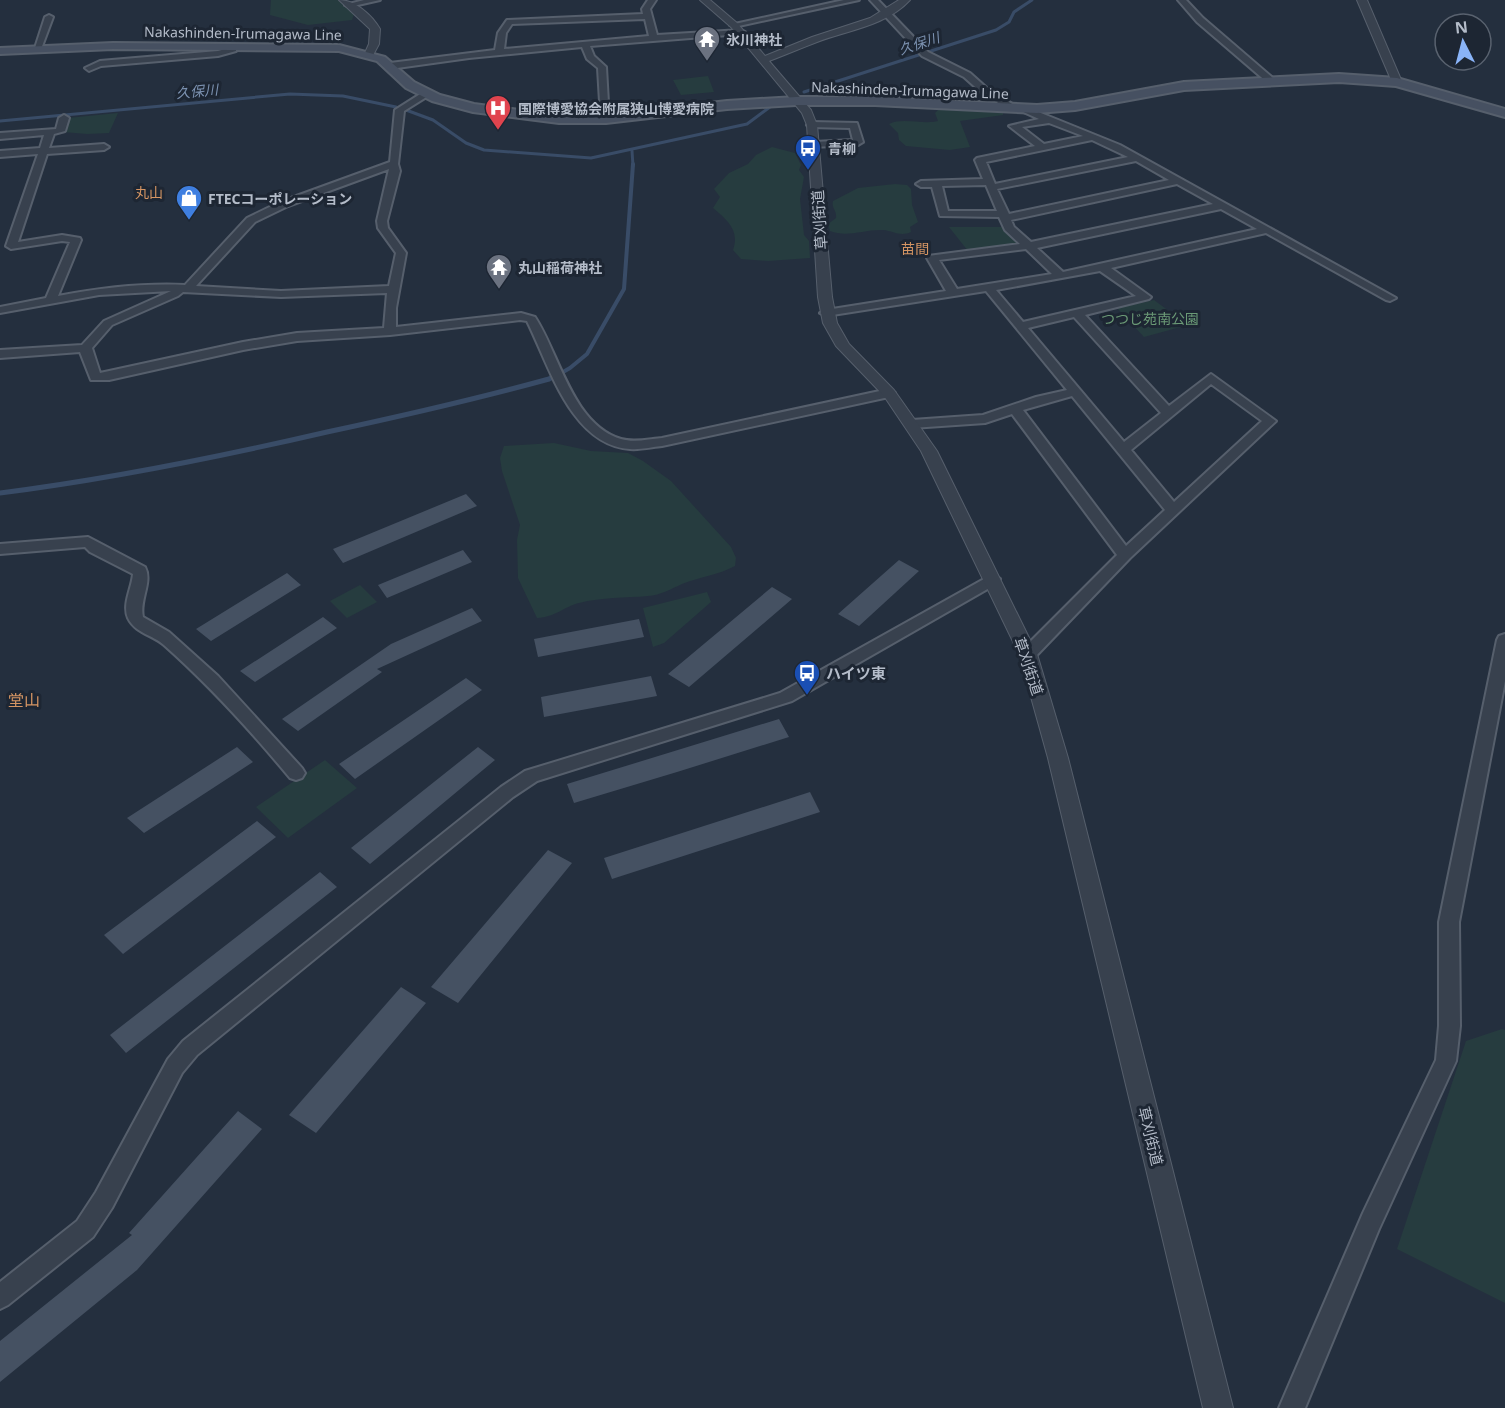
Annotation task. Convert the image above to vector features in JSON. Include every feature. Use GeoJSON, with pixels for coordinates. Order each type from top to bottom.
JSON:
{"type":"FeatureCollection","features":[{"type":"Feature","properties":{"kind":"main road","name":"Nakashinden-Irumagawa Line"},"geometry":{"type":"LineString","coordinates":[[0,51],[113,46],[233,49],[339,48],[369,55],[390,66],[404,80],[425,93],[473,108],[540,118],[606,119],[727,105],[796,101],[875,101],[1019,109],[1075,106],[1184,86],[1352,78],[1397,82],[1505,112]]}},
{"type":"Feature","properties":{"kind":"street"},"geometry":{"type":"LineString","coordinates":[[347,2],[376,0]]}},
{"type":"Feature","properties":{"kind":"street"},"geometry":{"type":"LineString","coordinates":[[652,0],[646,9],[654,38]]}},
{"type":"Feature","properties":{"kind":"street","name":"草刈街道"},"geometry":{"type":"LineString","coordinates":[[705,0],[737,28],[807,112],[812,125],[814,145],[826,313],[843,346],[889,393],[929,451],[1028,654],[1058,758],[1218,1408]]}},
{"type":"Feature","properties":{"kind":"street"},"geometry":{"type":"LineString","coordinates":[[390,66],[498,52],[737,28],[855,0]]}},
{"type":"Feature","properties":{"kind":"street"},"geometry":{"type":"LineString","coordinates":[[874,0],[913,39],[922,52],[967,75],[986,92],[1019,109],[1095,137],[1137,158],[1220,206],[1390,298]]}},
{"type":"Feature","properties":{"kind":"street"},"geometry":{"type":"LineString","coordinates":[[762,60],[888,14],[905,0]]}},
{"type":"Feature","properties":{"kind":"street"},"geometry":{"type":"LineString","coordinates":[[1182,0],[1208,28],[1271,81]]}},
{"type":"Feature","properties":{"kind":"street"},"geometry":{"type":"LineString","coordinates":[[1362,0],[1397,82]]}},
{"type":"Feature","properties":{"kind":"street"},"geometry":{"type":"LineString","coordinates":[[347,2],[376,29],[378,40],[369,55]]}},
{"type":"Feature","properties":{"kind":"street"},"geometry":{"type":"LineString","coordinates":[[498,52],[502,33],[510,21],[648,16]]}},
{"type":"Feature","properties":{"kind":"street"},"geometry":{"type":"LineString","coordinates":[[37,49],[49,17]]}},
{"type":"Feature","properties":{"kind":"street"},"geometry":{"type":"LineString","coordinates":[[585,45],[590,57],[602,67],[606,119]]}},
{"type":"Feature","properties":{"kind":"street"},"geometry":{"type":"LineString","coordinates":[[89,68],[100,64],[218,53],[233,49]]}},
{"type":"Feature","properties":{"kind":"street"},"geometry":{"type":"LineString","coordinates":[[390,331],[390,308],[401,253],[383,228],[382,221],[395,171],[393,164],[400,110],[425,93]]}},
{"type":"Feature","properties":{"kind":"street"},"geometry":{"type":"LineString","coordinates":[[0,136],[60,131],[64,118]]}},
{"type":"Feature","properties":{"kind":"street"},"geometry":{"type":"LineString","coordinates":[[1042,147],[1014,126],[1048,119]]}},
{"type":"Feature","properties":{"kind":"street"},"geometry":{"type":"LineString","coordinates":[[812,125],[854,125],[858,142],[814,145]]}},
{"type":"Feature","properties":{"kind":"street"},"geometry":{"type":"LineString","coordinates":[[50,132],[11,246],[62,238],[76,240],[51,300]]}},
{"type":"Feature","properties":{"kind":"street"},"geometry":{"type":"LineString","coordinates":[[1061,276],[1009,228],[980,159],[1095,137]]}},
{"type":"Feature","properties":{"kind":"street"},"geometry":{"type":"LineString","coordinates":[[0,154],[104,147]]}},
{"type":"Feature","properties":{"kind":"street"},"geometry":{"type":"LineString","coordinates":[[921,184],[992,185],[1137,158]]}},
{"type":"Feature","properties":{"kind":"street"},"geometry":{"type":"LineString","coordinates":[[393,164],[284,204],[251,220],[184,289],[108,322],[90,341],[87,348],[87,357],[95,377],[286,338],[390,331],[521,316],[531,320],[557,375],[586,419],[599,434],[612,441],[628,445],[662,442],[889,393]]}},
{"type":"Feature","properties":{"kind":"street"},"geometry":{"type":"LineString","coordinates":[[936,183],[944,214],[1004,216],[1178,182]]}},
{"type":"Feature","properties":{"kind":"street"},"geometry":{"type":"LineString","coordinates":[[953,292],[932,258],[1027,245],[1220,206]]}},
{"type":"Feature","properties":{"kind":"street"},"geometry":{"type":"LineString","coordinates":[[826,313],[1061,276],[1267,230]]}},
{"type":"Feature","properties":{"kind":"street"},"geometry":{"type":"LineString","coordinates":[[1021,326],[1144,297],[1103,268]]}},
{"type":"Feature","properties":{"kind":"street"},"geometry":{"type":"LineString","coordinates":[[1,311],[99,292],[161,287],[281,294],[394,289]]}},
{"type":"Feature","properties":{"kind":"street"},"geometry":{"type":"LineString","coordinates":[[990,289],[1173,510]]}},
{"type":"Feature","properties":{"kind":"street"},"geometry":{"type":"LineString","coordinates":[[1077,313],[1169,414]]}},
{"type":"Feature","properties":{"kind":"street"},"geometry":{"type":"LineString","coordinates":[[0,354],[87,348]]}},
{"type":"Feature","properties":{"kind":"street"},"geometry":{"type":"LineString","coordinates":[[1028,654],[1125,555],[1270,421],[1211,378],[1123,450]]}},
{"type":"Feature","properties":{"kind":"street"},"geometry":{"type":"LineString","coordinates":[[912,424],[968,422],[985,419],[1040,400],[1075,392]]}},
{"type":"Feature","properties":{"kind":"street"},"geometry":{"type":"LineString","coordinates":[[1015,409],[1125,555]]}},
{"type":"Feature","properties":{"kind":"street"},"geometry":{"type":"LineString","coordinates":[[0,549],[88,542],[95,549],[140,571],[142,581],[134,605],[135,615],[141,624],[162,635],[212,678],[255,723],[296,772]]}},
{"type":"Feature","properties":{"kind":"street"},"geometry":{"type":"LineString","coordinates":[[0,1296],[85,1229],[104,1200],[175,1066],[190,1048],[507,792],[531,776],[786,697],[993,579]]}},
{"type":"Feature","properties":{"kind":"street"},"geometry":{"type":"LineString","coordinates":[[1292,1408],[1371,1221],[1446,1061],[1451,1034],[1449,922],[1505,640]]}},
{"type":"Feature","properties":{"kind":"green space"},"geometry":{"type":"Polygon","coordinates":[[[271,0],[338,0],[354,14],[352,20],[308,25],[270,15],[271,0]]]}},
{"type":"Feature","properties":{"kind":"green space"},"geometry":{"type":"Polygon","coordinates":[[[708,76],[714,92],[681,95],[673,80],[708,76]]]}},
{"type":"Feature","properties":{"kind":"green space"},"geometry":{"type":"Polygon","coordinates":[[[940,108],[1003,113],[1003,115],[960,121],[970,147],[950,150],[906,146],[899,140],[898,133],[889,124],[900,121],[938,121],[935,113],[940,108]]]}},
{"type":"Feature","properties":{"kind":"green space"},"geometry":{"type":"Polygon","coordinates":[[[118,113],[109,133],[63,132],[68,118],[118,113]]]}},
{"type":"Feature","properties":{"kind":"green space"},"geometry":{"type":"Polygon","coordinates":[[[772,147],[795,153],[801,165],[799,170],[804,177],[800,199],[804,235],[809,241],[810,258],[768,261],[741,259],[733,250],[735,237],[731,226],[713,208],[720,197],[714,189],[729,173],[748,164],[756,155],[772,147]]]}},
{"type":"Feature","properties":{"kind":"green space"},"geometry":{"type":"Polygon","coordinates":[[[907,185],[911,189],[912,205],[918,222],[910,227],[911,232],[900,234],[876,230],[843,234],[830,231],[828,224],[836,218],[833,201],[858,188],[907,185]]]}},
{"type":"Feature","properties":{"kind":"green space"},"geometry":{"type":"Polygon","coordinates":[[[949,227],[1003,227],[1018,242],[1016,245],[968,251],[949,227]]]}},
{"type":"Feature","properties":{"kind":"green space","name":"つつじ苑南公園"},"geometry":{"type":"Polygon","coordinates":[[[1154,300],[1188,325],[1144,337],[1117,308],[1154,300]]]}},
{"type":"Feature","properties":{"kind":"green space"},"geometry":{"type":"Polygon","coordinates":[[[554,443],[591,451],[628,453],[643,461],[671,481],[731,547],[736,558],[735,566],[682,584],[666,592],[648,596],[588,601],[549,616],[537,618],[518,578],[517,540],[520,525],[502,471],[500,458],[504,446],[554,443]]]}},
{"type":"Feature","properties":{"kind":"green space"},"geometry":{"type":"Polygon","coordinates":[[[360,585],[377,602],[347,618],[330,601],[360,585]]]}},
{"type":"Feature","properties":{"kind":"green space"},"geometry":{"type":"Polygon","coordinates":[[[707,592],[711,602],[664,643],[653,647],[643,608],[707,592]]]}},
{"type":"Feature","properties":{"kind":"green space"},"geometry":{"type":"Polygon","coordinates":[[[325,760],[357,788],[288,838],[256,807],[325,760]]]}},
{"type":"Feature","properties":{"kind":"green space"},"geometry":{"type":"Polygon","coordinates":[[[1505,1030],[1505,1303],[1397,1249],[1466,1041],[1505,1030]]]}},
{"type":"Feature","properties":{"kind":"building"},"geometry":{"type":"Polygon","coordinates":[[[466,494],[477,506],[343,563],[333,549],[466,494]]]}},
{"type":"Feature","properties":{"kind":"building"},"geometry":{"type":"Polygon","coordinates":[[[463,550],[472,562],[387,598],[378,585],[463,550]]]}},
{"type":"Feature","properties":{"kind":"building"},"geometry":{"type":"Polygon","coordinates":[[[899,560],[919,571],[859,626],[838,614],[899,560]]]}},
{"type":"Feature","properties":{"kind":"building"},"geometry":{"type":"Polygon","coordinates":[[[287,573],[301,585],[211,641],[196,629],[287,573]]]}},
{"type":"Feature","properties":{"kind":"building"},"geometry":{"type":"Polygon","coordinates":[[[772,587],[792,599],[689,687],[668,674],[772,587]]]}},
{"type":"Feature","properties":{"kind":"building"},"geometry":{"type":"Polygon","coordinates":[[[472,608],[482,621],[377,669],[382,672],[298,731],[282,719],[391,644],[472,608]]]}},
{"type":"Feature","properties":{"kind":"building"},"geometry":{"type":"Polygon","coordinates":[[[323,617],[337,628],[255,682],[240,671],[323,617]]]}},
{"type":"Feature","properties":{"kind":"building"},"geometry":{"type":"Polygon","coordinates":[[[639,619],[644,637],[538,657],[534,639],[639,619]]]}},
{"type":"Feature","properties":{"kind":"building"},"geometry":{"type":"Polygon","coordinates":[[[651,676],[657,696],[544,717],[541,697],[651,676]]]}},
{"type":"Feature","properties":{"kind":"building"},"geometry":{"type":"Polygon","coordinates":[[[466,678],[482,690],[355,779],[339,764],[466,678]]]}},
{"type":"Feature","properties":{"kind":"building"},"geometry":{"type":"Polygon","coordinates":[[[779,719],[789,737],[677,772],[574,803],[567,784],[779,719]]]}},
{"type":"Feature","properties":{"kind":"building"},"geometry":{"type":"Polygon","coordinates":[[[237,747],[253,762],[144,833],[127,818],[237,747]]]}},
{"type":"Feature","properties":{"kind":"building"},"geometry":{"type":"Polygon","coordinates":[[[478,747],[495,760],[370,864],[351,848],[478,747]]]}},
{"type":"Feature","properties":{"kind":"building"},"geometry":{"type":"Polygon","coordinates":[[[810,792],[820,812],[612,879],[604,858],[810,792]]]}},
{"type":"Feature","properties":{"kind":"building"},"geometry":{"type":"Polygon","coordinates":[[[257,821],[276,837],[123,954],[104,935],[257,821]]]}},
{"type":"Feature","properties":{"kind":"building"},"geometry":{"type":"Polygon","coordinates":[[[548,850],[572,863],[458,1003],[431,987],[548,850]]]}},
{"type":"Feature","properties":{"kind":"building"},"geometry":{"type":"Polygon","coordinates":[[[320,872],[337,887],[126,1053],[110,1035],[320,872]]]}},
{"type":"Feature","properties":{"kind":"building"},"geometry":{"type":"Polygon","coordinates":[[[401,987],[426,1003],[316,1133],[289,1115],[401,987]]]}},
{"type":"Feature","properties":{"kind":"building"},"geometry":{"type":"Polygon","coordinates":[[[238,1111],[262,1129],[137,1270],[0,1382],[0,1341],[132,1235],[129,1233],[238,1111]]]}},
{"type":"Feature","properties":{"kind":"waterway","name":"久保川"},"geometry":{"type":"LineString","coordinates":[[804,92],[996,30],[1009,22],[1014,12],[1032,0]]}},
{"type":"Feature","properties":{"kind":"waterway","name":"久保川"},"geometry":{"type":"LineString","coordinates":[[0,121],[290,94],[343,96],[396,107]]}},
{"type":"Feature","properties":{"kind":"waterway","name":"久保川"},"geometry":{"type":"LineString","coordinates":[[406,110],[433,120],[466,143],[484,150],[591,158],[747,124],[770,107]]}},
{"type":"Feature","properties":{"kind":"waterway"},"geometry":{"type":"LineString","coordinates":[[632,151],[633,165]]}},
{"type":"Feature","properties":{"kind":"waterway"},"geometry":{"type":"LineString","coordinates":[[556,376],[587,354],[624,289],[633,165]]}},
{"type":"Feature","properties":{"kind":"waterway"},"geometry":{"type":"LineString","coordinates":[[0,493],[165,467],[246,450],[466,400],[549,379],[558,374]]}},
{"type":"Feature","properties":{"kind":"place","name":"氷川神社"},"geometry":{"type":"Point","coordinates":[707,62]}},
{"type":"Feature","properties":{"kind":"place","name":"国際博愛協会附属狭山博愛病院"},"geometry":{"type":"Point","coordinates":[498,131]}},
{"type":"Feature","properties":{"kind":"place","name":"青柳"},"geometry":{"type":"Point","coordinates":[808,171]}},
{"type":"Feature","properties":{"kind":"place","name":"FTECコーポレーション"},"geometry":{"type":"Point","coordinates":[189,221]}},
{"type":"Feature","properties":{"kind":"place","name":"丸山稲荷神社"},"geometry":{"type":"Point","coordinates":[499,290]}},
{"type":"Feature","properties":{"kind":"place","name":"ハイツ東"},"geometry":{"type":"Point","coordinates":[807,696]}},
{"type":"Feature","properties":{"kind":"district","name":"丸山"},"geometry":{"type":"Point","coordinates":[149,192]}},
{"type":"Feature","properties":{"kind":"district","name":"苗間"},"geometry":{"type":"Point","coordinates":[915,248]}},
{"type":"Feature","properties":{"kind":"district","name":"堂山"},"geometry":{"type":"Point","coordinates":[24,700]}}]}
